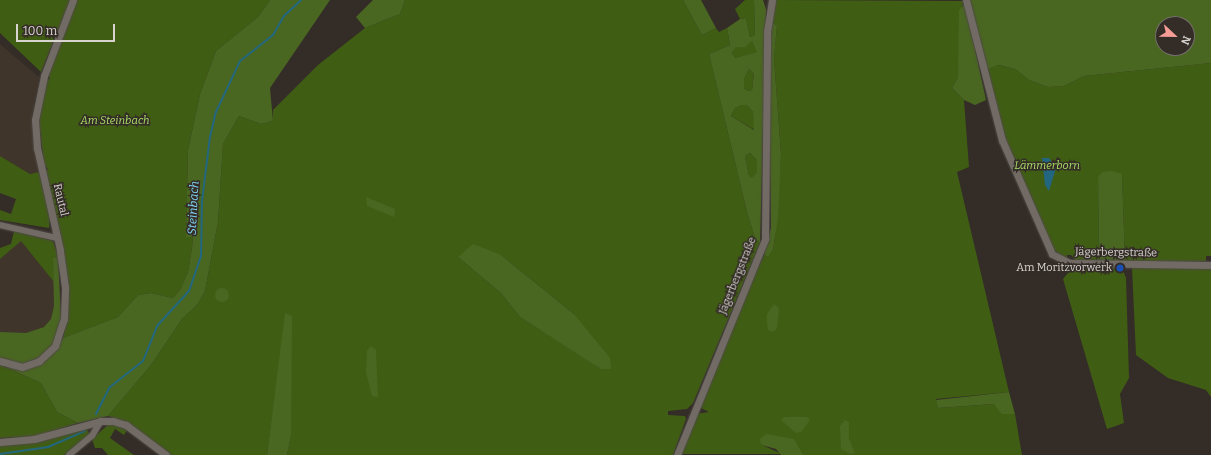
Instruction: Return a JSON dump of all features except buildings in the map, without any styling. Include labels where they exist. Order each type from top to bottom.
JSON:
[{"type":"street","name":"Rautal","points":[[0,361],[17,367],[34,364],[50,352],[60,339],[65,302],[57,238],[37,148],[35,120],[44,76],[73,0]]},
{"type":"street","name":"Jägerbergstraße","points":[[677,455],[765,239],[767,45],[772,0]]},
{"type":"street","name":"Jägerbergstraße","points":[[966,0],[1002,140],[1052,254],[1070,263],[1211,265]]},
{"type":"street","points":[[0,225],[57,238]]},
{"type":"street","points":[[69,455],[92,436],[101,420]]},
{"type":"street","points":[[0,442],[34,439],[101,420],[126,426],[166,455]]},
{"type":"shaded area","points":[[0,44],[39,77],[31,120],[39,172],[30,174],[0,156]]},
{"type":"shaded area","points":[[21,240],[54,282],[54,306],[51,319],[44,327],[26,333],[8,334],[0,332],[0,259]]},
{"type":"green space","points":[[0,0],[70,0],[41,72],[0,33]]},
{"type":"green space","name":"Am Steinbach","points":[[76,0],[270,0],[258,17],[216,51],[200,94],[188,150],[186,237],[193,237],[192,248],[188,272],[180,290],[173,298],[151,293],[138,295],[118,317],[63,338],[67,319],[45,171],[48,169],[44,165],[39,120],[46,80],[50,79],[48,75]]},
{"type":"green space","points":[[270,0],[330,0],[270,88],[273,121],[261,124],[239,116],[223,144],[218,222],[205,291],[198,304],[182,319],[151,365],[108,416],[78,423],[57,412],[41,383],[5,367],[22,369],[40,363],[52,354],[63,338],[118,317],[138,295],[151,293],[173,298],[180,290],[188,272],[192,248],[193,237],[186,237],[188,150],[200,94],[216,51],[258,17]]},
{"type":"green space","points":[[373,0],[405,0],[400,14],[365,28],[356,17]]},
{"type":"green space","points":[[405,0],[683,0],[702,35],[716,28],[719,32],[727,28],[730,45],[709,54],[747,212],[755,238],[760,243],[693,403],[687,409],[668,411],[668,415],[685,416],[686,419],[673,455],[287,455],[291,436],[286,313],[267,455],[171,455],[129,423],[108,416],[151,365],[182,319],[198,304],[205,291],[218,222],[223,144],[239,116],[261,124],[273,121],[273,110],[318,65],[365,28],[400,14]],"holes":[[[501,255],[574,314],[601,369],[520,317],[501,293],[458,257]]]},
{"type":"green space","points":[[683,0],[701,0],[716,28],[702,35]]},
{"type":"green space","points":[[745,0],[754,0],[755,35],[750,37],[746,18],[740,19],[735,9]]},
{"type":"green space","points":[[754,0],[763,0],[766,9],[760,243],[755,238],[747,212],[709,54],[730,45],[727,28],[740,19],[746,18],[750,37],[755,35]],"holes":[[[752,41],[757,52],[735,58],[732,53],[736,47],[745,47]],[[749,69],[754,74],[752,90],[748,91],[744,88],[744,79]],[[742,105],[747,105],[753,112],[754,130],[731,116],[735,108]],[[750,153],[757,160],[757,172],[752,178],[749,176],[745,156]]]},
{"type":"green space","points":[[776,0],[963,1],[958,77],[952,88],[964,100],[969,167],[957,172],[1009,392],[936,399],[938,408],[995,404],[1001,414],[1015,414],[1022,455],[803,455],[762,445],[782,454],[680,454],[695,414],[709,412],[699,407],[740,308],[764,255],[768,257],[773,250],[781,154],[774,58],[777,25],[772,23]]},
{"type":"green space","points":[[970,0],[1211,0],[1211,63],[1084,76],[1064,86],[1048,87],[1029,80],[1015,69],[998,65],[986,70]]},
{"type":"green space","points":[[965,4],[986,100],[975,105],[964,100],[952,88],[958,77],[959,10]]},
{"type":"green space","points":[[772,23],[777,25],[774,58],[781,154],[778,218],[773,250],[768,257],[764,255],[771,228],[769,65]]},
{"type":"green space","points":[[752,41],[758,52],[735,58],[732,53],[736,46]]},
{"type":"green space","name":"Lämmerborn","points":[[1211,63],[1211,256],[1206,256],[1206,261],[1125,261],[1122,175],[1098,177],[1099,261],[1076,261],[1071,255],[1067,255],[1067,258],[1059,254],[1053,249],[1005,137],[986,70],[997,65],[1015,69],[1029,80],[1048,87],[1064,86],[1084,76]]},
{"type":"green space","points":[[749,69],[754,74],[752,90],[748,91],[744,88],[744,79]]},
{"type":"green space","points":[[742,105],[747,105],[753,112],[755,130],[731,116],[735,108]]},
{"type":"green space","points":[[750,153],[757,160],[757,172],[752,179],[749,176],[745,156]]},
{"type":"green space","points":[[0,156],[30,174],[39,172],[50,217],[49,228],[0,220],[0,210],[11,214],[16,199],[0,193]]},
{"type":"green space","points":[[1112,171],[1122,174],[1125,261],[1099,261],[1098,177],[1103,172]]},
{"type":"green space","points":[[366,197],[395,209],[394,217],[367,206]]},
{"type":"green space","points":[[14,231],[53,241],[58,256],[53,258],[54,282],[21,241],[0,259],[0,248],[11,244]]},
{"type":"green space","points":[[473,244],[501,255],[574,314],[610,358],[611,369],[601,369],[520,317],[501,293],[458,257]]},
{"type":"green space","points":[[58,256],[61,318],[56,341],[38,358],[22,364],[0,358],[0,332],[26,333],[44,327],[51,319],[54,306],[53,258]]},
{"type":"green space","points":[[1122,268],[1126,278],[1129,378],[1120,394],[1124,423],[1107,429],[1063,279],[1071,269]]},
{"type":"green space","points":[[1132,268],[1211,268],[1211,397],[1206,390],[1168,378],[1136,355]]},
{"type":"green space","points":[[222,288],[227,290],[229,295],[227,300],[222,302],[217,300],[215,295],[217,290]]},
{"type":"green space","points":[[774,304],[779,308],[777,328],[773,332],[768,330],[767,314]]},
{"type":"green space","points":[[285,313],[292,316],[291,436],[287,455],[267,455]]},
{"type":"green space","points":[[371,346],[376,350],[378,397],[372,396],[366,372],[367,351]]},
{"type":"green space","points":[[0,365],[41,383],[57,412],[78,423],[35,436],[0,438]]},
{"type":"green space","points":[[1009,392],[1015,414],[1001,414],[994,404],[938,408],[936,400]]},
{"type":"green space","points":[[784,417],[807,417],[810,420],[801,432],[796,433],[781,420]]},
{"type":"green space","points":[[845,420],[849,422],[849,439],[855,453],[850,454],[841,449],[840,426]]},
{"type":"green space","points":[[110,423],[127,430],[124,435],[115,429],[110,438],[134,455],[108,455],[102,448],[95,448],[92,439]]},
{"type":"green space","points":[[86,427],[90,435],[64,455],[0,455],[0,445],[34,442]]},
{"type":"green space","points":[[766,434],[794,439],[803,455],[781,455],[776,449],[762,445],[759,440]]},
{"type":"water","points":[[1042,158],[1049,158],[1056,168],[1049,191],[1045,185]]},
{"type":"waterway","name":"Steinbach","points":[[96,414],[110,387],[143,361],[157,326],[189,291],[201,256],[202,201],[210,137],[216,112],[240,61],[273,35],[284,16],[301,0]]},
{"type":"waterway","name":"Steinbach","points":[[0,454],[48,447],[85,431]]},
{"type":"place","name":"Am Moritzvorwerk","points":[[1120,268]]}]
